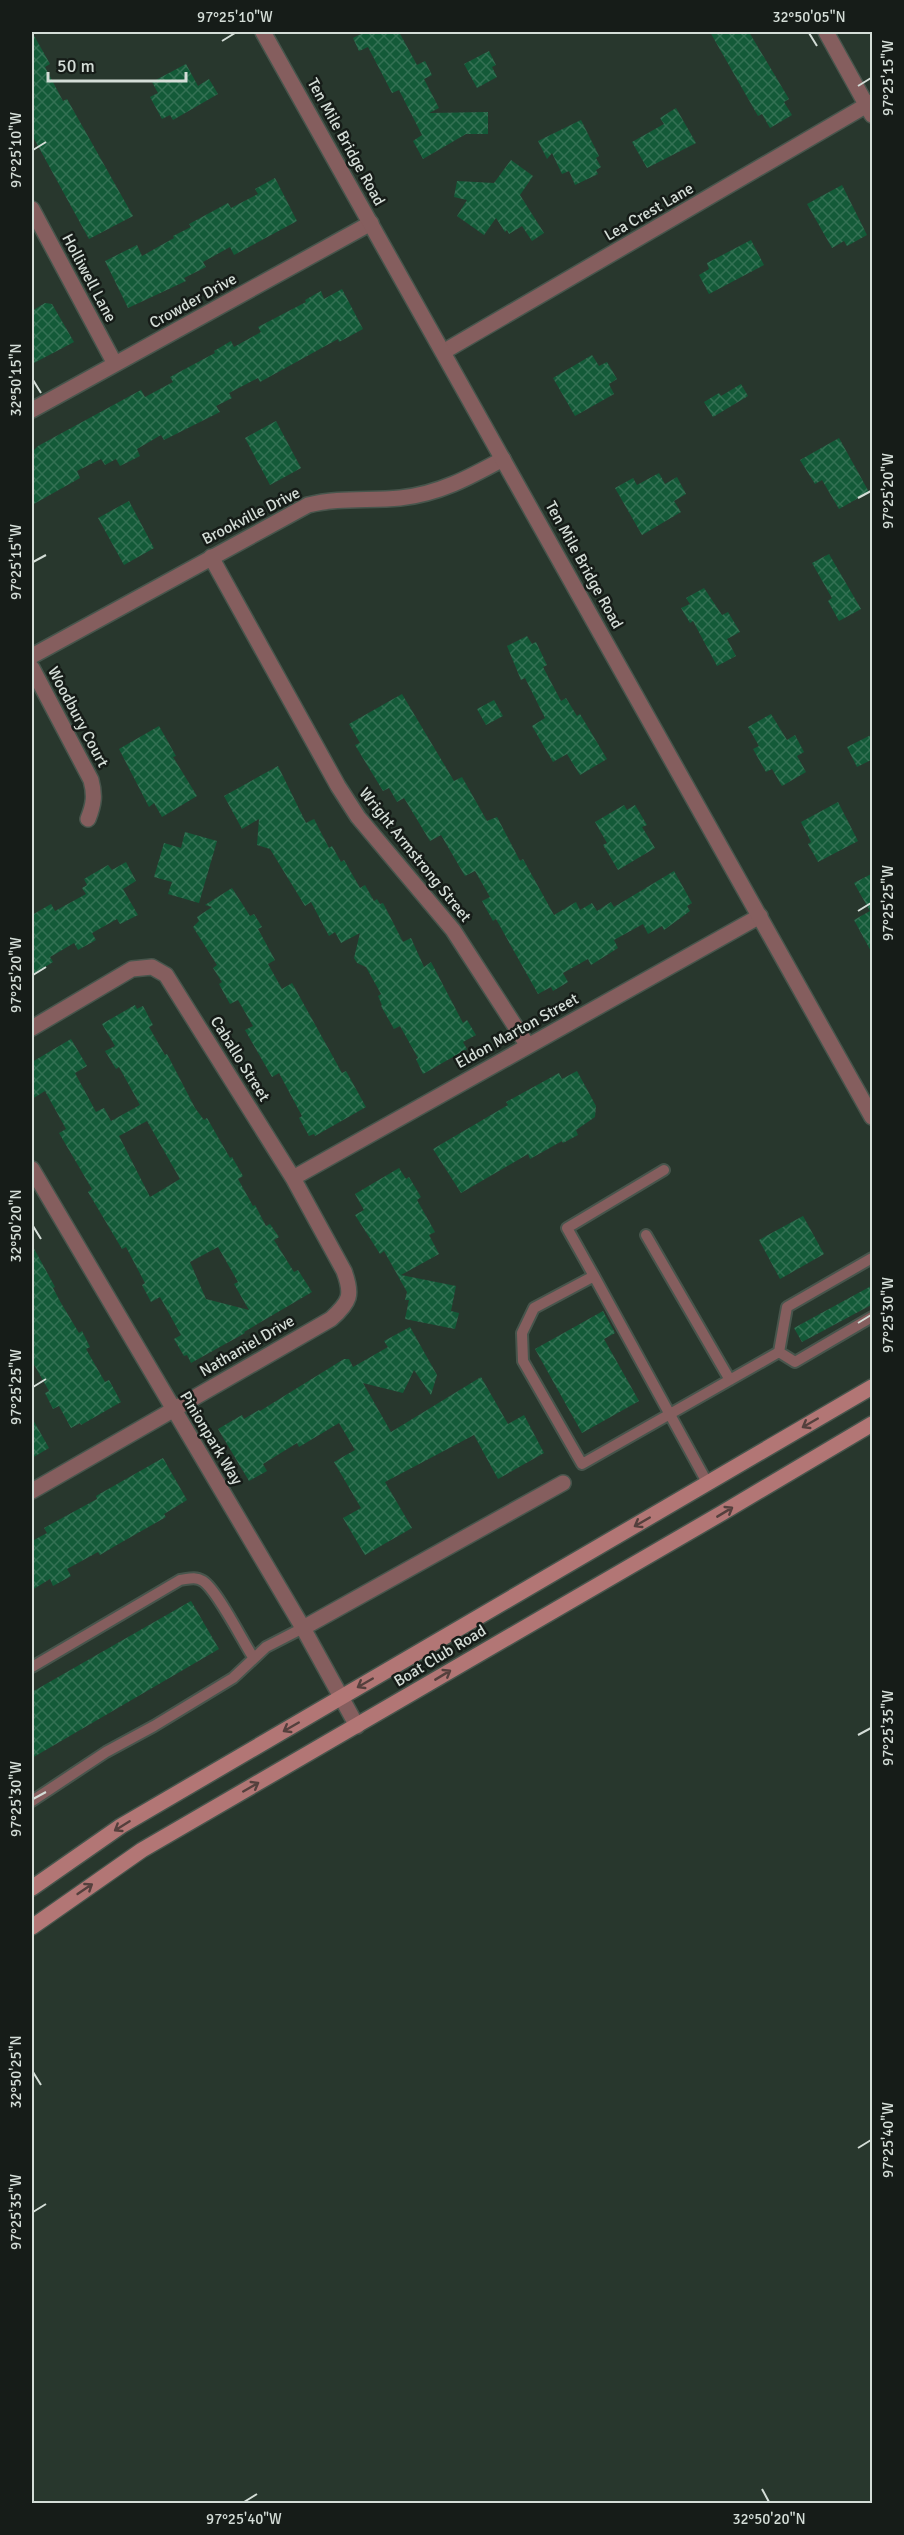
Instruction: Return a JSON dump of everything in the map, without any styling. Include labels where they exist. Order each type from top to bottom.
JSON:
[{"type":"main road","name":"Boat Club Road","points":[[32,1888],[121,1826],[873,1387]]},
{"type":"main road","name":"Boat Club Road","points":[[32,1928],[142,1850],[873,1424]]},
{"type":"street","name":"Ten Mile Bridge Road","points":[[263,32],[873,1117]]},
{"type":"street","points":[[826,32],[871,107]]},
{"type":"street","name":"Lea Crest Lane","points":[[443,352],[871,107]]},
{"type":"street","name":"Holliwell Lane","points":[[32,209],[115,364]]},
{"type":"street","name":"Crowder Drive","points":[[32,410],[371,223]]},
{"type":"street","name":"Brookville Drive","points":[[32,656],[211,557],[309,506],[330,500],[400,498],[432,492],[460,483],[503,459]]},
{"type":"street","name":"Wright Armstrong Street","points":[[211,557],[338,786],[358,816],[453,930],[528,1046]]},
{"type":"street","name":"Woodbury Court","points":[[32,668],[91,780],[94,804],[88,819]]},
{"type":"street","name":"Eldon Marton Street","points":[[293,1178],[760,916]]},
{"type":"street","name":"Caballo Street","points":[[32,1028],[132,969],[152,967],[166,975],[293,1178],[344,1272],[350,1287],[349,1298]]},
{"type":"street","name":"Pinionpark Way","points":[[32,1169],[303,1628],[357,1726]]},
{"type":"street","name":"Nathaniel Drive","points":[[32,1491],[331,1319],[344,1308],[349,1298]]},
{"type":"street","points":[[303,1628],[564,1483]]},
{"type":"lane","points":[[664,1170],[567,1228],[708,1484]]},
{"type":"lane","points":[[646,1235],[730,1380]]},
{"type":"lane","points":[[779,1352],[787,1307],[873,1258]]},
{"type":"lane","points":[[594,1276],[534,1308],[522,1333],[523,1361],[582,1464],[779,1352]]},
{"type":"lane","points":[[779,1352],[795,1362],[873,1317]]},
{"type":"lane","points":[[32,1667],[180,1580],[194,1578],[204,1582],[216,1597],[253,1657]]},
{"type":"lane","points":[[33,1796],[233,1678],[266,1647],[303,1628]]},
{"type":"building","points":[[32,32],[50,64],[45,67],[63,101],[67,99],[133,216],[89,239],[32,135]]},
{"type":"building","points":[[360,32],[399,32],[417,65],[425,61],[432,75],[424,79],[439,108],[429,113],[488,112],[488,134],[466,134],[423,159],[413,141],[422,135],[399,90],[392,93],[368,47],[359,51],[353,38],[361,34]]},
{"type":"building","points":[[710,32],[749,32],[789,99],[784,102],[792,115],[770,128],[762,114],[758,116]]},
{"type":"building","points":[[489,51],[496,65],[492,67],[497,77],[477,88],[464,64]]},
{"type":"building","points":[[186,64],[198,86],[209,79],[218,94],[173,120],[170,115],[162,119],[150,97],[158,93],[152,82]]},
{"type":"building","points":[[676,108],[696,143],[647,168],[632,142],[664,124],[660,118]]},
{"type":"building","points":[[581,120],[599,156],[596,158],[601,167],[596,170],[598,174],[575,185],[569,171],[562,174],[552,153],[547,159],[538,141]]},
{"type":"building","points":[[511,160],[533,176],[520,195],[544,233],[532,241],[522,226],[509,234],[507,230],[505,232],[496,218],[484,235],[457,216],[467,200],[454,197],[457,181],[494,183]]},
{"type":"building","points":[[275,178],[297,221],[234,255],[230,247],[203,262],[206,267],[184,278],[186,281],[128,308],[105,261],[137,245],[142,256],[191,227],[189,224],[228,203],[231,208],[258,194],[255,189]]},
{"type":"building","points":[[842,185],[867,235],[847,246],[844,241],[832,248],[807,204]]},
{"type":"building","points":[[751,240],[764,265],[709,294],[699,275],[709,269],[707,263]]},
{"type":"building","points":[[342,289],[363,329],[339,342],[338,339],[260,382],[258,378],[229,393],[232,398],[216,406],[220,412],[164,440],[161,435],[137,449],[140,456],[120,466],[116,459],[105,465],[101,459],[77,471],[80,478],[32,505],[32,452],[38,446],[141,390],[145,397],[173,382],[170,377],[215,353],[214,351],[231,341],[234,347],[261,332],[258,327],[306,302],[305,300],[321,291],[324,299]]},
{"type":"building","points":[[45,303],[52,304],[74,342],[32,364],[32,311]]},
{"type":"building","points":[[592,355],[599,366],[607,362],[617,379],[609,384],[614,394],[575,416],[553,378]]},
{"type":"building","points":[[741,384],[748,396],[713,417],[704,402],[719,393],[721,396]]},
{"type":"building","points":[[276,421],[301,468],[270,485],[245,438]]},
{"type":"building","points":[[839,438],[869,492],[839,509],[822,480],[815,484],[800,460]]},
{"type":"building","points":[[659,473],[665,484],[677,477],[686,494],[674,501],[681,512],[642,535],[615,488],[633,478],[637,485]]},
{"type":"building","points":[[129,501],[154,548],[124,565],[98,518]]},
{"type":"building","points":[[829,554],[861,609],[839,621],[828,601],[832,598],[812,563]]},
{"type":"building","points":[[704,588],[722,615],[728,612],[740,632],[727,639],[736,656],[717,666],[693,621],[690,623],[681,608],[690,604],[686,598]]},
{"type":"building","points":[[527,636],[532,644],[536,642],[547,665],[543,667],[561,701],[566,698],[577,716],[580,714],[607,759],[580,775],[567,754],[553,762],[532,726],[545,718],[525,678],[521,680],[507,646]]},
{"type":"building","points":[[402,694],[454,781],[462,777],[487,821],[497,817],[520,861],[523,859],[554,915],[576,902],[580,910],[592,903],[597,911],[611,902],[614,907],[674,871],[692,903],[687,906],[690,911],[664,930],[662,926],[648,934],[643,924],[614,940],[618,948],[591,965],[588,959],[563,973],[568,982],[553,991],[551,987],[538,994],[496,919],[493,921],[482,901],[490,897],[475,871],[465,876],[441,835],[430,841],[404,798],[397,802],[389,788],[383,791],[355,745],[360,743],[349,724]]},
{"type":"building","points":[[494,700],[503,716],[486,725],[477,709]]},
{"type":"building","points":[[771,714],[787,740],[795,735],[804,752],[797,756],[806,772],[782,786],[772,769],[766,772],[753,749],[759,746],[748,727]]},
{"type":"building","points":[[159,726],[176,756],[173,757],[197,796],[162,817],[154,803],[149,807],[119,749]]},
{"type":"building","points":[[873,734],[873,759],[857,767],[847,747]]},
{"type":"building","points":[[278,766],[306,823],[314,819],[329,848],[332,846],[341,862],[344,860],[360,888],[365,885],[374,901],[377,899],[380,904],[383,903],[403,942],[411,938],[424,967],[431,962],[463,1023],[467,1020],[476,1035],[463,1042],[467,1049],[423,1074],[416,1059],[418,1058],[400,1026],[394,1029],[381,1006],[378,996],[381,994],[366,967],[357,963],[354,958],[360,933],[341,943],[335,932],[329,936],[311,902],[305,906],[270,849],[257,845],[259,819],[242,829],[224,796]]},
{"type":"building","points":[[838,802],[858,841],[818,862],[808,844],[811,842],[801,822]]},
{"type":"building","points":[[624,805],[627,810],[635,805],[647,825],[642,827],[655,848],[618,870],[603,845],[607,843],[595,822]]},
{"type":"building","points":[[185,832],[217,841],[199,903],[168,894],[172,882],[154,877],[164,843],[181,848]]},
{"type":"building","points":[[126,862],[136,881],[123,889],[138,915],[120,924],[117,919],[92,933],[96,940],[78,950],[74,943],[50,957],[53,962],[32,975],[32,915],[51,904],[55,911],[86,894],[82,888],[87,885],[84,879],[108,865],[112,870]]},
{"type":"building","points":[[873,873],[873,955],[854,920],[870,911],[854,883]]},
{"type":"building","points":[[232,888],[250,916],[254,914],[262,927],[258,929],[275,960],[268,964],[282,989],[292,983],[342,1073],[346,1071],[366,1107],[315,1136],[314,1134],[309,1136],[299,1118],[302,1116],[279,1073],[272,1077],[245,1030],[253,1026],[238,1000],[230,1004],[219,984],[222,982],[213,968],[217,965],[193,927],[199,921],[197,917],[212,907],[205,905]]},
{"type":"building","points":[[135,1005],[137,1009],[143,1006],[153,1025],[149,1027],[165,1055],[167,1054],[195,1108],[204,1120],[207,1118],[230,1158],[232,1157],[243,1176],[238,1179],[253,1206],[255,1205],[266,1226],[270,1224],[279,1237],[274,1240],[294,1272],[298,1270],[312,1292],[191,1363],[174,1339],[181,1335],[160,1297],[151,1302],[142,1285],[145,1283],[126,1247],[122,1249],[88,1192],[92,1189],[59,1133],[66,1129],[45,1091],[32,1099],[32,1062],[71,1039],[87,1066],[75,1073],[96,1112],[104,1108],[111,1121],[140,1105],[119,1067],[116,1069],[105,1051],[115,1046],[102,1024]],"holes":[[[147,1121],[180,1179],[150,1197],[119,1136]],[[218,1247],[238,1282],[234,1284],[249,1310],[206,1299],[190,1262]]]},
{"type":"building","points":[[577,1071],[596,1106],[595,1117],[576,1130],[578,1135],[530,1159],[528,1154],[461,1193],[433,1149],[508,1105],[506,1102],[559,1073],[562,1079]]},
{"type":"building","points":[[399,1168],[406,1179],[409,1177],[421,1197],[417,1200],[435,1232],[429,1235],[439,1254],[401,1275],[456,1286],[451,1311],[459,1313],[455,1329],[405,1319],[409,1300],[405,1300],[407,1292],[384,1251],[380,1254],[355,1215],[364,1210],[355,1194]]},
{"type":"building","points":[[803,1216],[824,1254],[780,1279],[759,1240]]},
{"type":"building","points":[[32,1245],[61,1303],[79,1333],[82,1331],[90,1347],[86,1349],[105,1382],[109,1380],[121,1402],[81,1425],[80,1423],[71,1428],[59,1406],[53,1409],[45,1393],[49,1391],[32,1361]]},
{"type":"building","points":[[873,1285],[873,1304],[802,1342],[794,1328]]},
{"type":"building","points":[[603,1311],[615,1333],[604,1339],[639,1401],[582,1433],[535,1349]]},
{"type":"building","points":[[410,1327],[437,1375],[431,1395],[414,1370],[403,1393],[363,1383],[391,1432],[481,1377],[508,1424],[524,1415],[544,1453],[498,1479],[474,1435],[385,1482],[412,1528],[365,1555],[343,1518],[361,1508],[334,1462],[355,1450],[339,1423],[299,1447],[297,1443],[263,1464],[267,1471],[249,1481],[218,1429],[242,1415],[244,1419],[260,1411],[344,1359],[349,1359],[353,1367],[388,1347],[384,1341]]},
{"type":"building","points":[[32,1418],[49,1448],[32,1458]]},
{"type":"building","points":[[163,1458],[187,1500],[164,1514],[166,1517],[100,1555],[98,1552],[67,1569],[71,1576],[53,1586],[50,1579],[32,1590],[32,1541],[47,1533],[44,1528],[97,1499],[96,1496]]},
{"type":"building","points":[[191,1601],[219,1649],[32,1758],[32,1692]]}]
